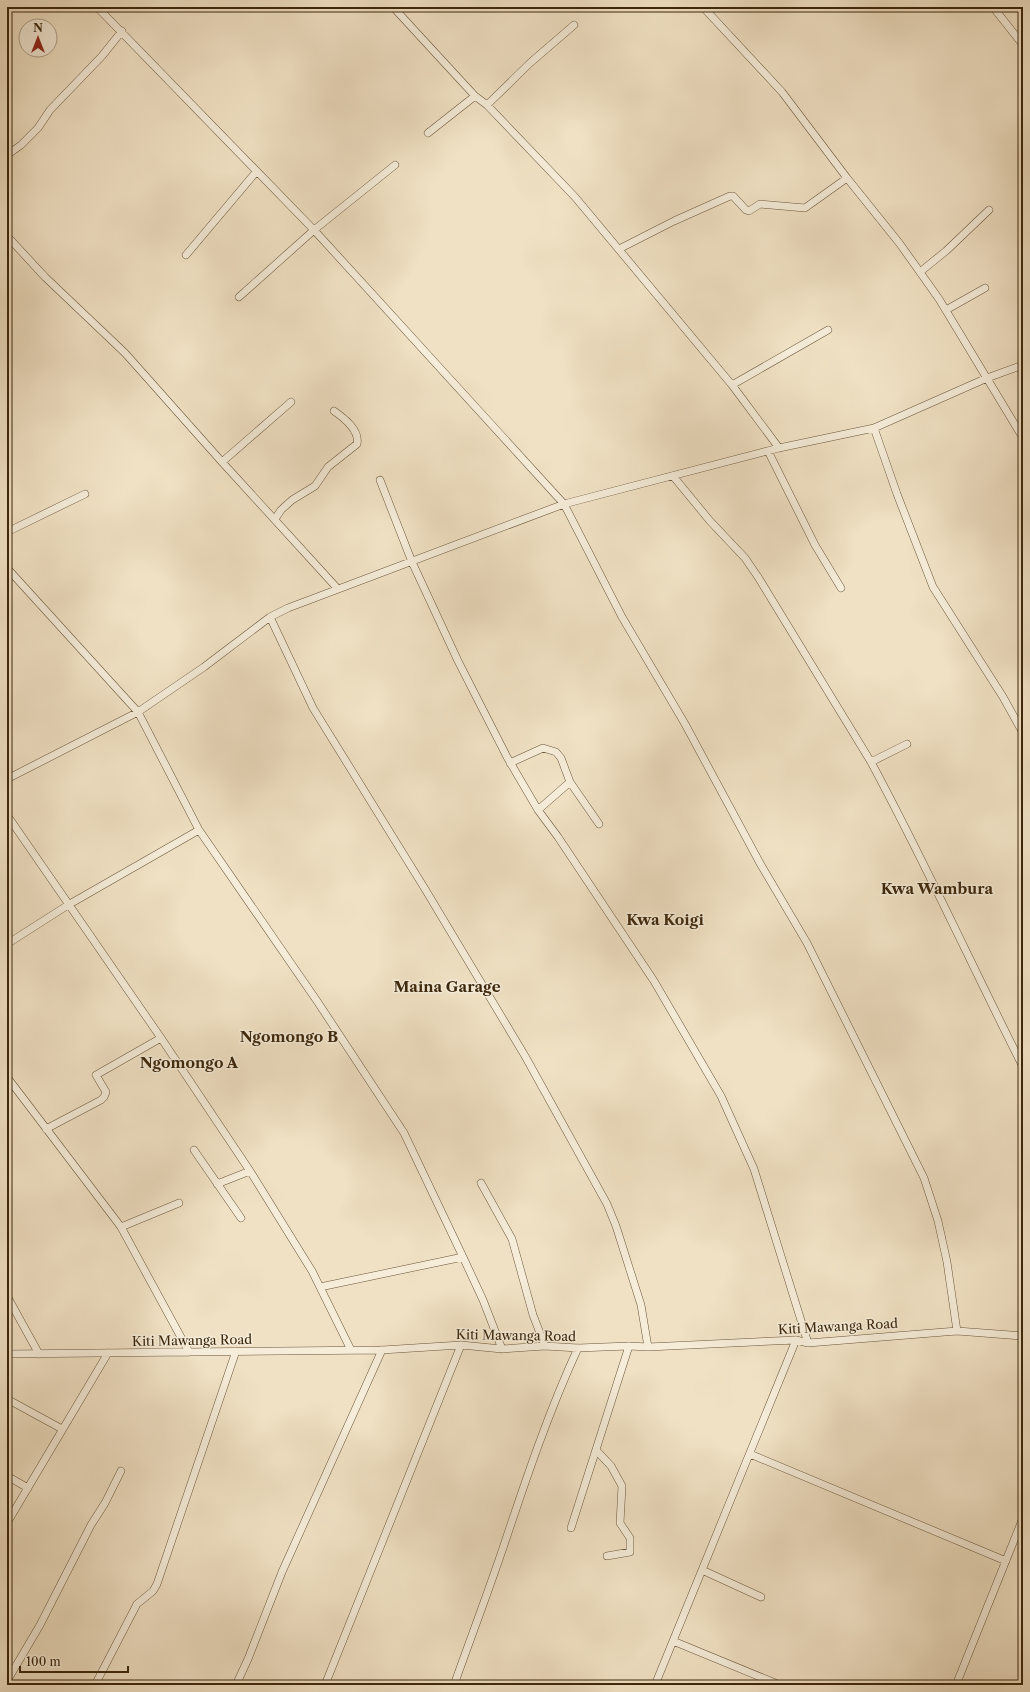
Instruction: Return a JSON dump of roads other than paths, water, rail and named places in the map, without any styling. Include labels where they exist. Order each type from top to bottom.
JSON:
[{"type":"street","points":[[97,7],[314,230],[564,504],[622,617],[685,724],[761,865],[807,943],[924,1178],[940,1228],[947,1262],[957,1331]]},
{"type":"street","points":[[393,7],[475,96],[486,105],[575,197],[732,386],[779,448]]},
{"type":"street","points":[[702,7],[782,92],[847,178],[900,244],[946,310],[1023,438]]},
{"type":"street","points":[[993,7],[1023,46]]},
{"type":"street","points":[[486,105],[530,63],[574,25]]},
{"type":"street","points":[[7,155],[21,145],[38,128],[53,106],[102,56],[122,31]]},
{"type":"street","points":[[428,133],[475,96]]},
{"type":"street","points":[[239,297],[314,230],[396,165]]},
{"type":"street","points":[[186,255],[256,172]]},
{"type":"street","points":[[619,249],[674,221],[730,196],[733,196],[746,210],[749,211],[760,204],[805,208],[847,178]]},
{"type":"street","points":[[920,272],[946,251],[989,210]]},
{"type":"street","points":[[7,236],[45,277],[125,353],[337,588]]},
{"type":"street","points":[[946,310],[985,288]]},
{"type":"street","points":[[732,386],[828,330]]},
{"type":"street","points":[[7,779],[138,712],[204,667],[270,617],[337,588],[412,562],[564,504],[779,448],[874,428],[987,378],[1023,365]]},
{"type":"street","points":[[222,462],[292,402]]},
{"type":"street","points":[[275,519],[281,510],[292,500],[315,486],[328,468],[357,444],[358,438],[353,429],[334,411]]},
{"type":"street","points":[[874,428],[910,530],[933,587],[1003,698],[1023,733]]},
{"type":"street","points":[[768,451],[815,545],[841,588]]},
{"type":"street","points":[[673,476],[710,521],[745,558],[871,762],[907,829],[940,901],[974,966],[1023,1067]]},
{"type":"street","points":[[380,480],[412,562],[458,661],[510,763],[538,810],[558,837],[654,981],[721,1096],[754,1169],[808,1343]]},
{"type":"street","points":[[7,532],[85,494]]},
{"type":"street","points":[[7,568],[138,712],[199,830],[317,1001],[404,1133],[483,1300],[502,1349]]},
{"type":"street","points":[[270,617],[313,708],[425,888],[525,1056],[607,1204],[616,1226],[641,1305],[648,1347]]},
{"type":"street","points":[[871,762],[907,744]]},
{"type":"street","points":[[510,763],[543,748],[556,752],[561,758],[570,782],[599,824]]},
{"type":"street","points":[[538,810],[570,782]]},
{"type":"street","points":[[7,815],[161,1038],[250,1171],[295,1241],[352,1350]]},
{"type":"street","points":[[7,944],[68,905],[199,830]]},
{"type":"street","points":[[46,1129],[101,1100],[106,1092],[96,1075],[161,1038]]},
{"type":"street","points":[[7,1077],[121,1227],[189,1352]]},
{"type":"street","points":[[194,1150],[241,1218]]},
{"type":"street","points":[[217,1184],[250,1171]]},
{"type":"street","points":[[481,1183],[512,1239],[533,1315],[545,1346]]},
{"type":"street","points":[[121,1227],[179,1203]]},
{"type":"street","points":[[320,1287],[463,1257]]},
{"type":"street","points":[[7,1296],[39,1354]]},
{"type":"street","name":"Kiti Mawanga Road","points":[[7,1354],[382,1350],[461,1345],[502,1349],[545,1346],[578,1348],[629,1346],[648,1347],[796,1340],[808,1343],[957,1331],[1023,1336]]},
{"type":"street","points":[[655,1685],[796,1340]]},
{"type":"street","points":[[325,1685],[461,1345]]},
{"type":"street","points":[[571,1528],[629,1346]]},
{"type":"street","points":[[454,1685],[560,1386],[578,1348]]},
{"type":"street","points":[[236,1685],[248,1659],[282,1572],[382,1350]]},
{"type":"street","points":[[95,1685],[136,1604],[153,1591],[157,1584],[173,1532],[236,1351]]},
{"type":"street","points":[[7,1523],[108,1353]]},
{"type":"street","points":[[7,1399],[62,1429]]},
{"type":"street","points":[[596,1450],[611,1466],[622,1486],[620,1523],[630,1538],[630,1552],[607,1556]]},
{"type":"street","points":[[750,1454],[1006,1561]]},
{"type":"street","points":[[7,1681],[40,1625],[91,1525],[105,1503],[121,1472]]},
{"type":"street","points":[[7,1476],[28,1488]]},
{"type":"street","points":[[956,1685],[1023,1518]]},
{"type":"street","points":[[702,1570],[761,1597]]},
{"type":"street","points":[[673,1641],[780,1685]]},
{"type":"district","name":"Kwa Wambura","points":[[937,889]]},
{"type":"district","name":"Kwa Koigi","points":[[665,920]]},
{"type":"district","name":"Maina Garage","points":[[447,987]]},
{"type":"district","name":"Ngomongo B","points":[[289,1037]]},
{"type":"district","name":"Ngomongo A","points":[[189,1063]]}]
